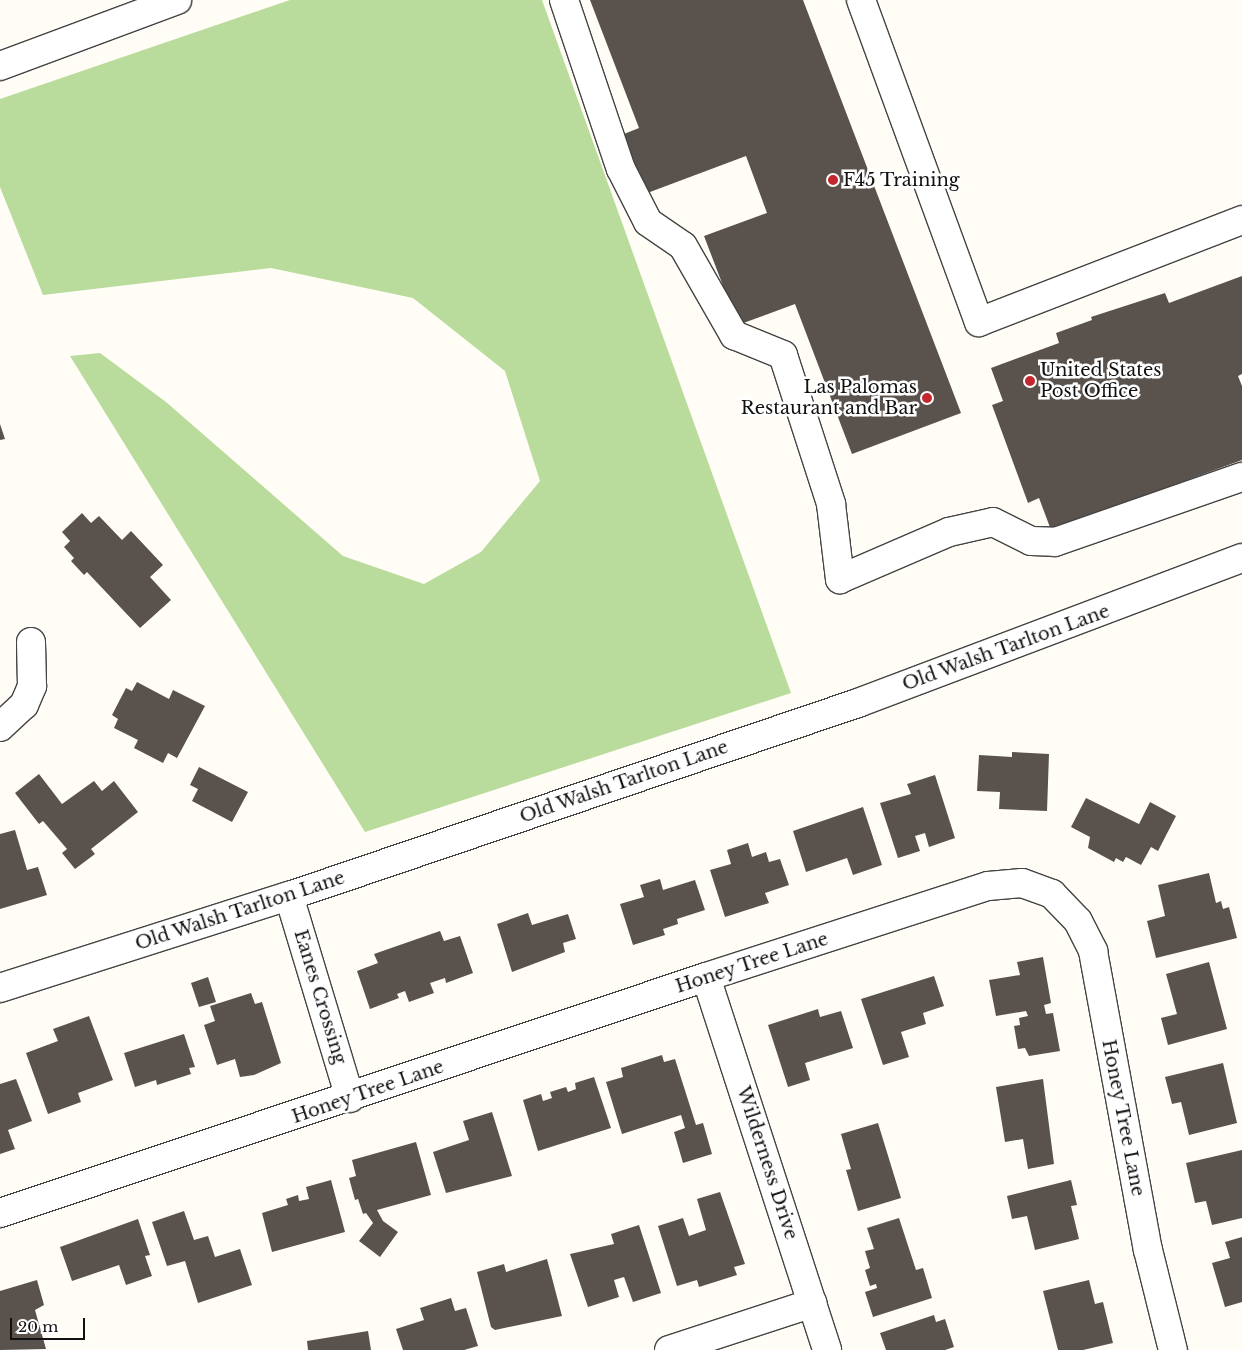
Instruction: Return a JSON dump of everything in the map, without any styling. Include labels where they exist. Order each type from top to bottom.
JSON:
[{"type":"street","points":[[0,66],[178,0]]},
{"type":"street","points":[[564,0],[622,169],[648,222],[683,246],[734,335],[783,355],[832,504],[840,579],[949,532],[992,522],[1031,542],[1055,542],[1242,478]]},
{"type":"street","points":[[861,0],[979,322],[1242,220]]},
{"type":"street","name":"Old Walsh Tarlton Lane","points":[[0,988],[289,896],[858,702],[1242,558]]},
{"type":"street","points":[[0,727],[24,706],[32,686],[31,642]]},
{"type":"street","name":"Honey Tree Lane","points":[[0,1213],[350,1098],[706,977],[988,886],[1022,883],[1052,894],[1078,921],[1093,951],[1148,1250],[1173,1350]]},
{"type":"street","name":"Eanes Crossing","points":[[289,896],[350,1098]]},
{"type":"street","name":"Wilderness Drive","points":[[706,977],[827,1350]]},
{"type":"street","points":[[669,1350],[813,1303]]},
{"type":"green space","points":[[290,0],[542,0],[791,693],[365,832],[70,356],[100,353],[166,402],[343,556],[424,584],[481,552],[540,481],[505,371],[413,298],[271,268],[43,295],[0,187],[0,99]]},
{"type":"building","points":[[590,0],[803,0],[961,413],[852,454],[795,304],[738,325],[704,236],[767,213],[746,156],[642,195],[619,136],[639,128]]},
{"type":"building","points":[[1242,276],[1242,374],[1238,376],[1242,386],[1242,460],[1051,530],[1039,498],[1028,503],[992,405],[1003,401],[991,368],[1059,343],[1056,333],[1092,320],[1091,317],[1165,293],[1169,303]]},
{"type":"building","points":[[0,424],[5,439],[0,440]]},
{"type":"building","points":[[82,513],[91,523],[99,516],[122,540],[131,531],[163,565],[150,577],[171,600],[140,628],[87,572],[84,575],[71,561],[74,558],[64,547],[70,541],[62,532]]},
{"type":"building","points":[[137,682],[169,699],[173,690],[205,706],[177,758],[168,753],[163,763],[134,748],[138,740],[114,728],[118,719],[112,715],[126,688],[132,691]]},
{"type":"building","points":[[1012,752],[1049,754],[1047,811],[999,809],[1000,792],[977,791],[979,755],[1012,757]]},
{"type":"building","points":[[199,767],[248,792],[232,822],[192,801],[198,789],[190,785]]},
{"type":"building","points":[[39,774],[62,804],[94,781],[102,791],[114,781],[138,812],[91,849],[95,854],[75,869],[62,853],[67,849],[43,821],[39,824],[15,793]]},
{"type":"building","points":[[935,775],[955,838],[929,847],[925,833],[915,836],[920,851],[898,858],[880,803],[911,794],[907,784]]},
{"type":"building","points":[[1086,798],[1139,824],[1150,802],[1176,816],[1158,851],[1151,847],[1141,865],[1126,857],[1123,862],[1116,858],[1114,862],[1088,848],[1090,837],[1071,827]]},
{"type":"building","points":[[863,807],[882,865],[853,875],[847,858],[806,872],[793,831]]},
{"type":"building","points":[[15,830],[27,870],[38,867],[47,895],[0,909],[0,834]]},
{"type":"building","points":[[748,843],[752,857],[766,852],[769,862],[780,859],[789,885],[765,893],[769,903],[725,917],[710,870],[731,864],[727,850]]},
{"type":"building","points":[[1209,873],[1216,903],[1221,901],[1223,909],[1229,907],[1237,938],[1156,958],[1147,921],[1165,916],[1158,885]]},
{"type":"building","points":[[660,879],[663,890],[695,880],[705,910],[677,919],[678,924],[663,929],[665,935],[633,945],[620,904],[644,897],[640,885]]},
{"type":"building","points":[[528,913],[532,925],[568,914],[576,939],[563,943],[565,952],[512,972],[497,924]]},
{"type":"building","points":[[440,931],[444,941],[460,936],[473,973],[446,983],[445,978],[430,983],[434,993],[409,1002],[405,991],[397,994],[399,998],[370,1009],[357,971],[378,963],[374,954]]},
{"type":"building","points":[[1043,957],[1051,1003],[1044,1005],[1046,1014],[1053,1013],[1060,1051],[1029,1056],[1025,1048],[1018,1049],[1014,1026],[1020,1025],[1019,1018],[1028,1016],[1026,1011],[996,1016],[989,980],[1020,975],[1017,962]]},
{"type":"building","points":[[1209,962],[1227,1029],[1168,1045],[1161,1018],[1177,1014],[1166,974]]},
{"type":"building","points":[[934,976],[944,1006],[923,1013],[926,1024],[901,1032],[909,1057],[883,1065],[861,999]]},
{"type":"building","points":[[208,977],[216,1002],[199,1007],[191,983]]},
{"type":"building","points":[[251,993],[255,1004],[262,1002],[281,1063],[254,1075],[240,1077],[235,1059],[217,1065],[204,1025],[215,1021],[210,1006]]},
{"type":"building","points":[[818,1009],[820,1017],[841,1011],[853,1048],[805,1063],[810,1080],[788,1087],[768,1025]]},
{"type":"building","points":[[89,1016],[113,1080],[78,1093],[81,1102],[48,1114],[26,1053],[58,1041],[53,1029]]},
{"type":"building","points":[[184,1034],[195,1067],[189,1068],[191,1074],[157,1085],[156,1080],[135,1087],[124,1053]]},
{"type":"building","points":[[662,1055],[664,1062],[675,1059],[696,1125],[703,1123],[712,1154],[683,1163],[674,1132],[685,1128],[681,1115],[622,1134],[606,1082],[623,1077],[621,1068]]},
{"type":"building","points":[[1223,1063],[1237,1123],[1189,1135],[1181,1102],[1172,1104],[1165,1077]]},
{"type":"building","points":[[594,1077],[611,1128],[538,1151],[523,1100],[541,1094],[543,1101],[552,1098],[550,1092],[566,1087],[568,1092],[576,1089],[575,1083]]},
{"type":"building","points":[[16,1079],[32,1121],[8,1130],[15,1149],[0,1154],[0,1084]]},
{"type":"building","points":[[1043,1079],[1054,1164],[1028,1169],[1023,1139],[1005,1142],[996,1087]]},
{"type":"building","points":[[492,1112],[512,1176],[446,1193],[433,1152],[469,1140],[463,1121]]},
{"type":"building","points":[[878,1123],[901,1198],[858,1211],[846,1170],[851,1169],[841,1134]]},
{"type":"building","points":[[416,1142],[431,1195],[377,1210],[383,1221],[398,1232],[380,1257],[359,1241],[373,1223],[366,1213],[363,1214],[358,1199],[355,1200],[349,1178],[356,1176],[352,1160]]},
{"type":"building","points":[[1242,1150],[1242,1218],[1212,1225],[1206,1201],[1195,1203],[1186,1163]]},
{"type":"building","points":[[331,1180],[345,1232],[272,1252],[262,1213],[288,1205],[286,1199],[298,1195],[299,1201],[309,1199],[306,1187]]},
{"type":"building","points":[[1071,1180],[1077,1205],[1071,1206],[1079,1239],[1035,1250],[1027,1216],[1012,1219],[1007,1196]]},
{"type":"building","points":[[720,1192],[745,1264],[734,1267],[737,1275],[699,1287],[697,1280],[677,1286],[658,1226],[683,1218],[689,1236],[706,1230],[697,1199]]},
{"type":"building","points":[[184,1211],[194,1240],[208,1236],[215,1257],[240,1249],[252,1285],[198,1303],[185,1261],[167,1266],[152,1222]]},
{"type":"building","points":[[899,1218],[916,1270],[923,1268],[932,1298],[873,1317],[865,1292],[877,1288],[876,1284],[870,1286],[865,1270],[870,1268],[865,1251],[874,1249],[867,1228]]},
{"type":"building","points":[[138,1219],[150,1255],[145,1256],[152,1276],[126,1285],[119,1265],[72,1281],[60,1247]]},
{"type":"building","points":[[639,1225],[661,1293],[633,1302],[624,1277],[614,1280],[619,1297],[588,1307],[570,1254],[614,1244],[611,1234]]},
{"type":"building","points":[[1242,1237],[1242,1302],[1225,1307],[1212,1263],[1230,1258],[1225,1242]]},
{"type":"building","points":[[547,1259],[562,1316],[495,1330],[491,1327],[477,1272],[504,1264],[506,1272]]},
{"type":"building","points":[[37,1280],[44,1305],[35,1310],[46,1349],[0,1350],[0,1291]]},
{"type":"building","points":[[1089,1280],[1095,1304],[1103,1302],[1113,1343],[1083,1350],[1058,1350],[1043,1291]]},
{"type":"building","points":[[451,1298],[455,1311],[466,1308],[478,1346],[464,1350],[403,1350],[396,1329],[424,1320],[420,1308]]},
{"type":"building","points":[[934,1315],[936,1322],[945,1319],[954,1347],[945,1350],[886,1350],[880,1333]]},
{"type":"building","points":[[368,1331],[371,1350],[308,1350],[307,1341]]},
{"type":"place","name":"F45 Training","points":[[833,180]]},
{"type":"place","name":"United States Post Office","points":[[1030,381]]},
{"type":"place","name":"Las Palomas Restaurant and Bar","points":[[927,398]]}]
